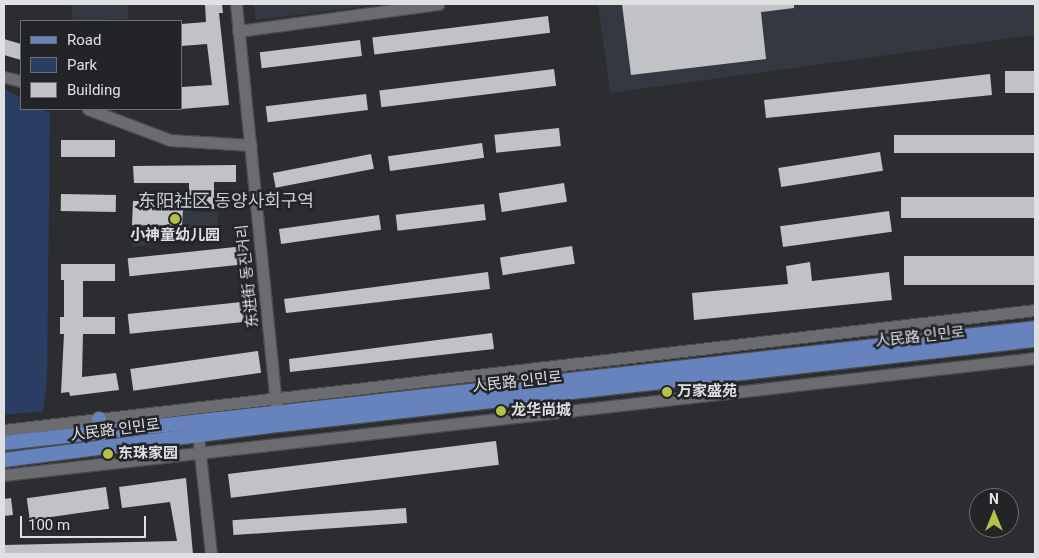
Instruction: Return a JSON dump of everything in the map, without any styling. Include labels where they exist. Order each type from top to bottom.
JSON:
[{"type":"main road","name":"人民路 인민로","points":[[4,460],[198,436],[278,420],[1035,328]]},
{"type":"main road","name":"人民路 인민로","points":[[4,443],[278,420],[1035,340]]},
{"type":"main road","points":[[99,419],[101,434]]},
{"type":"street","name":"东进街 동진거리","points":[[236,4],[278,420]]},
{"type":"street","points":[[238,31],[438,4]]},
{"type":"street","points":[[4,77],[20,81]]},
{"type":"street","points":[[91,110],[170,140],[250,145]]},
{"type":"street","points":[[4,430],[1035,310]]},
{"type":"street","points":[[4,475],[201,455],[1035,358]]},
{"type":"street","points":[[198,436],[211,554]]},
{"type":"shaded area","points":[[71,4],[127,4],[129,19],[73,20]]},
{"type":"shaded area","points":[[254,4],[385,4],[256,20]]},
{"type":"shaded area","points":[[598,4],[1035,4],[1035,35],[610,93]]},
{"type":"shaded area","name":"小神童幼儿园","points":[[133,201],[186,201],[187,211],[218,212],[218,236],[132,247]]},
{"type":"green space","points":[[4,89],[20,97],[20,110],[43,110],[50,113],[47,381],[43,411],[4,415]]},
{"type":"building","points":[[205,4],[222,4],[223,13],[219,13],[229,105],[182,109],[182,87],[212,85],[207,44],[182,46],[182,24],[206,22]]},
{"type":"building","points":[[622,4],[794,4],[794,8],[761,12],[766,59],[631,75]]},
{"type":"building","points":[[548,16],[550,33],[374,54],[372,38]]},
{"type":"building","points":[[4,39],[20,44],[20,60],[4,55]]},
{"type":"building","points":[[360,40],[362,56],[262,68],[260,52]]},
{"type":"building","points":[[554,69],[556,86],[381,107],[379,90]]},
{"type":"building","points":[[1005,71],[1035,71],[1035,93],[1005,93]]},
{"type":"building","points":[[990,74],[992,95],[766,118],[764,100]]},
{"type":"building","points":[[366,94],[368,110],[268,122],[266,106]]},
{"type":"building","points":[[559,128],[561,146],[496,153],[494,135]]},
{"type":"building","points":[[894,135],[1035,135],[1035,153],[894,153]]},
{"type":"building","points":[[61,140],[115,140],[115,157],[61,157]]},
{"type":"building","points":[[482,143],[484,158],[390,171],[388,156]]},
{"type":"building","points":[[880,152],[883,171],[781,187],[778,168]]},
{"type":"building","points":[[371,154],[374,169],[276,188],[273,173]]},
{"type":"building","points":[[236,165],[236,182],[214,182],[214,209],[183,209],[182,226],[132,225],[133,201],[189,201],[189,183],[134,183],[133,166]]},
{"type":"building","points":[[564,183],[567,202],[502,212],[499,193]]},
{"type":"building","points":[[61,194],[116,195],[116,212],[61,211]]},
{"type":"building","points":[[901,197],[1035,197],[1035,218],[901,218]]},
{"type":"building","points":[[484,204],[486,220],[398,231],[396,215]]},
{"type":"building","points":[[889,211],[892,232],[783,247],[780,226]]},
{"type":"building","points":[[379,215],[381,230],[281,244],[279,229]]},
{"type":"building","points":[[245,246],[247,264],[130,276],[128,258]]},
{"type":"building","points":[[572,246],[575,264],[503,275],[500,257]]},
{"type":"building","points":[[904,256],[1035,256],[1035,285],[904,285]]},
{"type":"building","points":[[810,262],[812,281],[889,272],[892,300],[694,320],[692,293],[788,284],[786,266]]},
{"type":"building","points":[[61,264],[115,264],[115,281],[83,281],[83,317],[115,317],[115,334],[83,334],[82,377],[116,373],[119,390],[70,396],[69,392],[61,393],[64,334],[60,334],[60,317],[64,317],[64,280],[61,280]]},
{"type":"building","points":[[488,272],[490,289],[286,313],[284,299]]},
{"type":"building","points":[[251,301],[253,321],[130,334],[128,314]]},
{"type":"building","points":[[492,333],[494,349],[290,372],[289,359]]},
{"type":"building","points":[[258,351],[261,373],[133,391],[130,369]]},
{"type":"building","points":[[496,441],[499,465],[231,498],[228,474]]},
{"type":"building","points":[[186,478],[193,554],[4,554],[4,545],[177,541],[170,502],[122,508],[119,487]]},
{"type":"building","points":[[106,487],[109,509],[30,520],[27,498]]},
{"type":"building","points":[[11,498],[13,515],[4,516],[4,499]]},
{"type":"building","points":[[406,508],[407,523],[233,535],[232,520]]},
{"type":"place","name":"小神童幼儿园","points":[[175,219]]},
{"type":"place","name":"万家盛苑","points":[[667,392]]},
{"type":"place","name":"龙华尚城","points":[[501,411]]},
{"type":"place","name":"东珠家园","points":[[108,454]]},
{"type":"district","name":"东阳社区 동양사회구역","points":[[226,201]]}]
